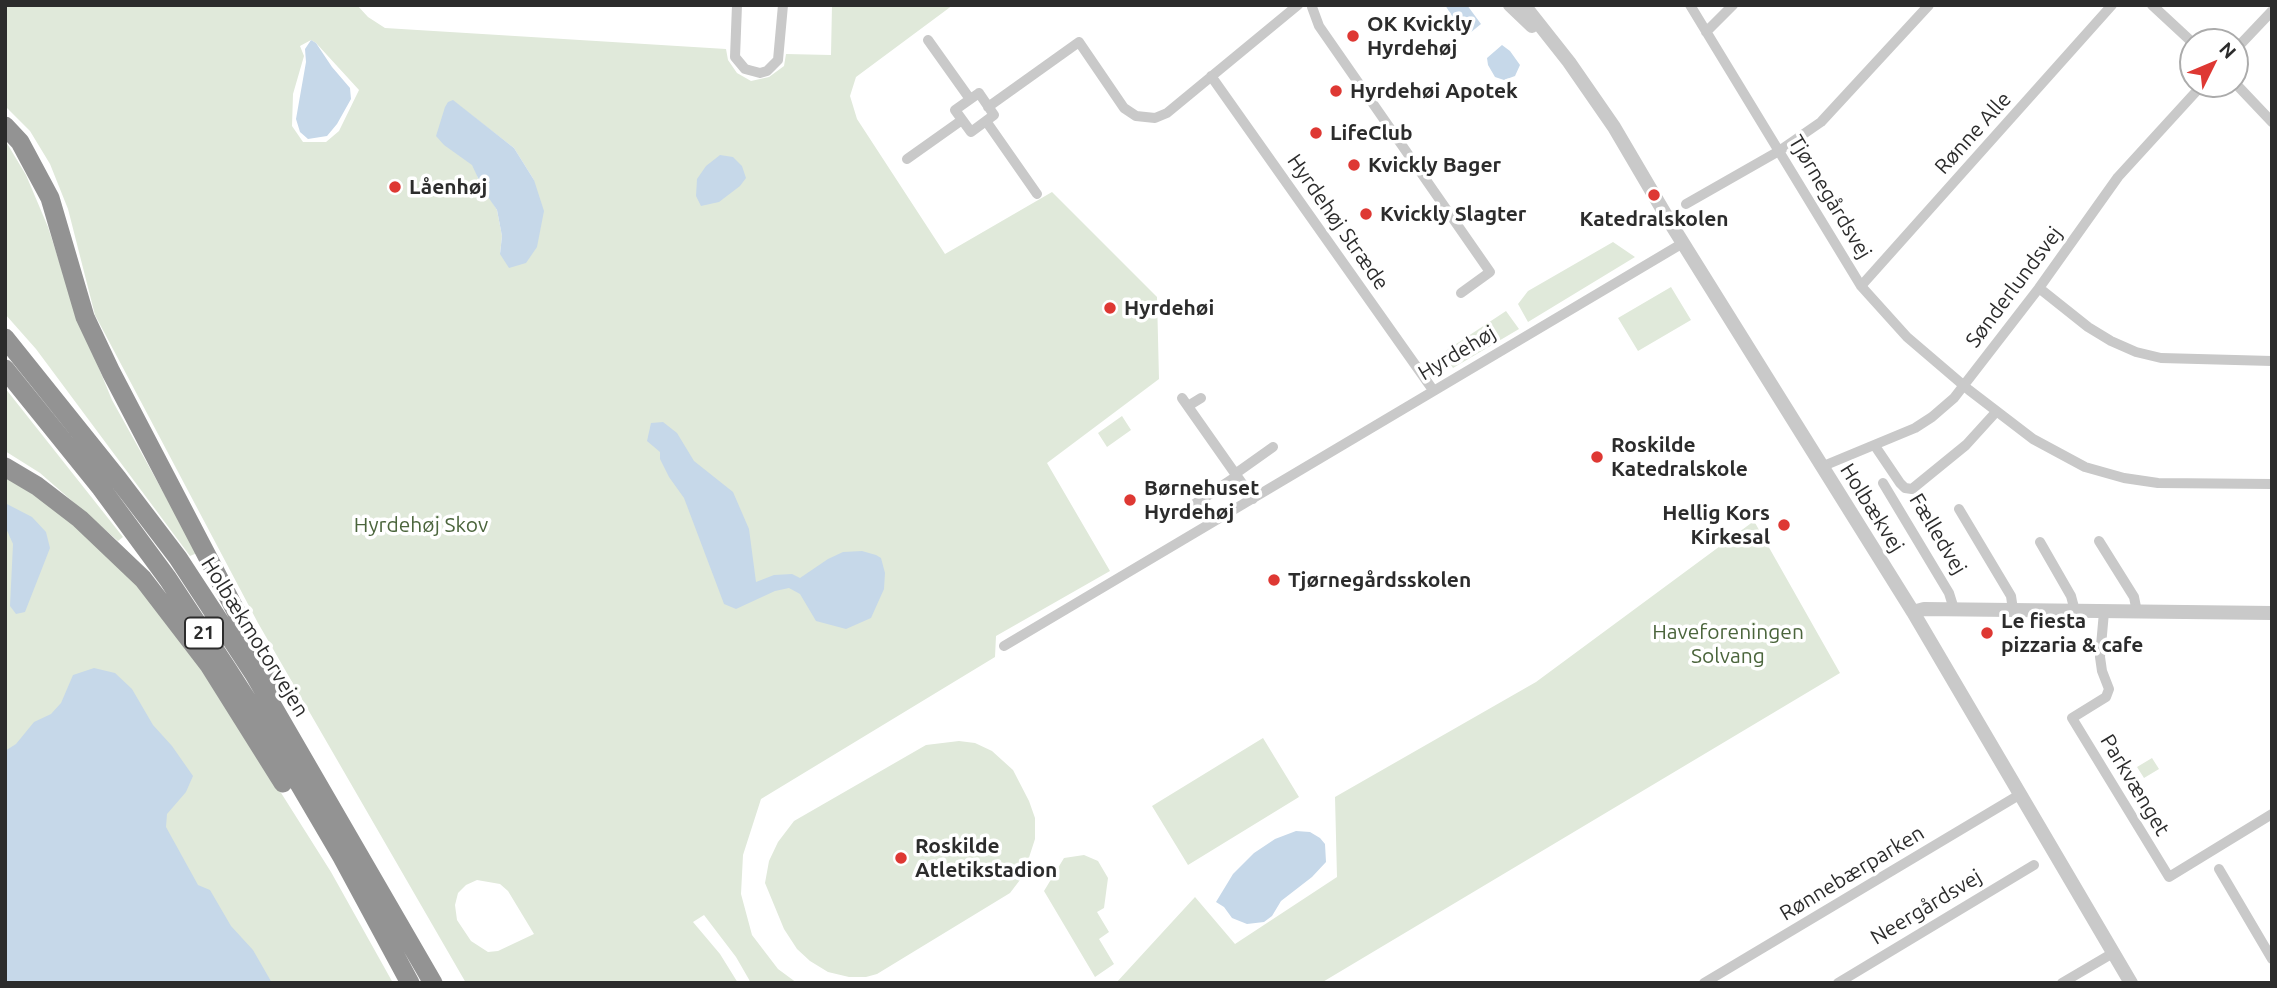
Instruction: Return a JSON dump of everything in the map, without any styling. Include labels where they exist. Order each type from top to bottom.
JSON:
[{"type":"highway","points":[[5,126],[20,142],[50,198],[85,317],[111,372],[305,743],[328,800]]},
{"type":"highway","name":"Holbækmotorvejen","points":[[5,338],[102,457],[178,558],[254,674],[433,983]]},
{"type":"highway","name":"Holbækmotorvejen","points":[[5,369],[101,488],[168,579],[281,753],[342,857],[410,983]]},
{"type":"highway","points":[[5,467],[37,486],[80,519],[143,579],[209,665],[330,856],[373,917]]},
{"type":"street","points":[[737,5],[736,57],[745,69],[760,73],[774,66],[778,60],[783,5]]},
{"type":"street","points":[[988,107],[1079,42],[1124,108],[1144,119],[1155,118],[1167,113],[1297,5]]},
{"type":"street","name":"Holbækvej","points":[[1510,5],[1569,62]]},
{"type":"street","name":"Holbækvej","points":[[1524,5],[1569,62],[1614,128],[1913,612],[2130,983]]},
{"type":"street","name":"Tjørnegårdsvej","points":[[1690,5],[1861,286],[1907,337],[1964,386],[2033,439],[2085,467],[2124,478],[2158,483],[2272,484]]},
{"type":"street","points":[[1706,32],[1734,5]]},
{"type":"street","points":[[1686,204],[1779,151],[1821,122],[1929,5]]},
{"type":"street","name":"Rønne Alle","points":[[1861,286],[2112,5]]},
{"type":"street","points":[[2152,5],[2179,30]]},
{"type":"street","points":[[1311,6],[1320,26],[1490,272],[1461,293]]},
{"type":"street","points":[[2249,35],[2272,11]]},
{"type":"street","points":[[928,40],[970,99]]},
{"type":"street","name":"Hyrdehøj Stræde","points":[[1211,76],[1433,390]]},
{"type":"street","points":[[979,93],[995,116],[971,132],[955,110],[970,99],[979,93]]},
{"type":"street","name":"Sønderlundsvej","points":[[1821,467],[1875,446],[1932,417],[1964,386],[2039,288],[2118,177],[2190,98]]},
{"type":"street","points":[[2249,98],[2272,122]]},
{"type":"street","points":[[908,159],[962,120]]},
{"type":"street","points":[[986,121],[1037,194]]},
{"type":"street","name":"Hyrdehøj","points":[[1004,646],[1683,243]]},
{"type":"street","points":[[2039,288],[2088,327],[2136,352],[2161,358],[2272,360]]},
{"type":"street","points":[[1201,398],[1185,402],[1253,499]]},
{"type":"street","points":[[1875,446],[1899,483],[1912,489],[1972,439],[1996,412]]},
{"type":"street","points":[[1178,515],[1273,447]]},
{"type":"street","name":"Fælledvej","points":[[1883,483],[1949,593],[1954,609]]},
{"type":"street","name":"Fælledvej","points":[[1959,509],[2011,596],[2013,610]]},
{"type":"street","points":[[2099,541],[2134,597],[2137,612]]},
{"type":"street","points":[[2040,542],[2071,596],[2075,611]]},
{"type":"street","name":"Fælledvej","points":[[1913,612],[1924,608],[2272,612]]},
{"type":"street","name":"Parkvænget","points":[[2104,612],[2101,657],[2102,671],[2109,689],[2106,697],[2072,718],[2169,877],[2272,814]]},
{"type":"street","name":"Rønnebærparken","points":[[1704,983],[2019,796]]},
{"type":"street","name":"Neergårdsvej","points":[[1838,983],[2034,865]]},
{"type":"street","points":[[2219,869],[2272,959]]},
{"type":"street","points":[[2062,983],[2113,953]]},
{"type":"green space","name":"Hyrdehøj Skov","points":[[5,5],[357,5],[368,17],[385,28],[726,49],[728,60],[737,73],[751,81],[769,77],[784,66],[786,54],[831,55],[832,5],[953,5],[856,77],[850,96],[857,119],[945,254],[1052,192],[1157,297],[1159,379],[1047,463],[1110,571],[996,636],[995,657],[761,799],[743,855],[741,894],[752,935],[778,969],[797,983],[751,983],[736,957],[704,915],[693,922],[720,954],[738,983],[466,983],[258,623],[95,315],[68,209],[50,164],[30,131],[5,106]],"holes":[[[311,40],[359,90],[339,131],[326,142],[303,142],[292,126],[293,94],[304,56],[300,46]],[[453,101],[514,148],[534,180],[500,254],[502,236],[497,210],[478,178]],[[477,880],[500,884],[508,891],[534,934],[498,951],[488,952],[471,941],[457,920],[455,905],[458,893]]]},
{"type":"green space","points":[[5,140],[26,175],[48,227],[74,308],[112,400],[197,553],[190,556],[36,349],[5,314]]},
{"type":"green space","points":[[1613,242],[1635,257],[1528,322],[1518,304],[1528,291]]},
{"type":"green space","points":[[1671,287],[1691,320],[1638,351],[1618,318]]},
{"type":"green space","points":[[1506,311],[1519,329],[1453,368],[1444,355],[1447,350]]},
{"type":"green space","points":[[5,388],[123,537],[118,541],[40,473],[5,451]]},
{"type":"green space","points":[[1122,416],[1131,430],[1107,447],[1098,433]]},
{"type":"green space","points":[[5,475],[75,524],[154,602],[206,674],[331,872],[393,983],[5,983]]},
{"type":"green space","name":"Haveforeningen Solvang","points":[[1754,521],[1840,673],[1321,983],[1116,983],[1195,897],[1235,944],[1337,877],[1335,797],[1536,682]]},
{"type":"green space","points":[[1263,738],[1299,797],[1188,865],[1152,806]]},
{"type":"green space","name":"Roskilde Atletikstadion","points":[[959,741],[975,743],[992,751],[1013,770],[1029,801],[1035,818],[1035,839],[1023,876],[1010,893],[877,974],[849,977],[828,972],[810,961],[797,949],[784,929],[765,883],[769,861],[778,842],[794,821],[926,745]]},
{"type":"green space","points":[[2152,758],[2159,769],[2144,778],[2137,767]]},
{"type":"green space","points":[[1084,855],[1098,861],[1108,878],[1104,908],[1097,912],[1109,932],[1099,939],[1114,964],[1095,977],[1044,891],[1064,858]]},
{"type":"water","points":[[1445,5],[1467,5],[1481,24],[1470,33],[1454,19]]},
{"type":"water","points":[[311,40],[350,88],[351,99],[327,136],[308,139],[300,132],[296,119],[306,62],[305,49]]},
{"type":"water","points":[[1502,45],[1520,65],[1515,76],[1504,80],[1495,77],[1487,58]]},
{"type":"water","points":[[453,100],[514,148],[534,180],[544,211],[537,247],[526,263],[509,268],[500,254],[502,236],[497,210],[484,191],[472,165],[436,136],[445,107]]},
{"type":"water","points":[[720,155],[733,157],[742,166],[746,178],[719,202],[701,206],[696,196],[697,179],[706,166]]},
{"type":"water","points":[[663,422],[677,433],[694,461],[733,492],[749,529],[756,582],[774,575],[792,574],[800,578],[843,552],[862,551],[876,555],[881,558],[885,573],[884,589],[871,618],[846,629],[816,621],[800,594],[789,588],[775,591],[736,609],[724,604],[684,498],[669,477],[660,459],[660,452],[647,441],[651,423]]},
{"type":"water","points":[[5,503],[32,517],[46,532],[50,548],[25,612],[16,614],[10,606],[13,544],[5,526]]},
{"type":"water","points":[[94,668],[115,673],[132,689],[153,725],[193,776],[186,792],[167,814],[166,827],[198,885],[210,890],[231,926],[253,950],[272,983],[5,983],[5,751],[16,744],[34,722],[51,714],[61,703],[73,675]]},
{"type":"water","points":[[1296,831],[1310,832],[1320,838],[1325,844],[1326,862],[1312,877],[1281,901],[1272,916],[1264,922],[1247,924],[1232,918],[1224,907],[1216,902],[1233,874],[1254,853],[1275,839]]},
{"type":"place","name":"OK Kvickly Hyrdehøj","points":[[1353,36]]},
{"type":"place","name":"Hyrdehøi Apotek","points":[[1336,91]]},
{"type":"place","name":"LifeClub","points":[[1316,133]]},
{"type":"place","name":"Kvickly Bager","points":[[1354,165]]},
{"type":"place","name":"Låenhøj","points":[[395,187]]},
{"type":"place","name":"Katedralskolen","points":[[1654,195]]},
{"type":"place","name":"Kvickly Slagter","points":[[1366,214]]},
{"type":"place","name":"Hyrdehøi","points":[[1110,308]]},
{"type":"place","name":"Roskilde Katedralskole","points":[[1597,457]]},
{"type":"place","name":"Børnehuset Hyrdehøj","points":[[1130,500]]},
{"type":"place","name":"Hellig Kors Kirkesal","points":[[1784,525]]},
{"type":"place","name":"Tjørnegårdsskolen","points":[[1274,580]]},
{"type":"place","name":"Le fiesta pizzaria & cafe","points":[[1987,633]]},
{"type":"place","name":"Roskilde Atletikstadion","points":[[901,858]]}]
